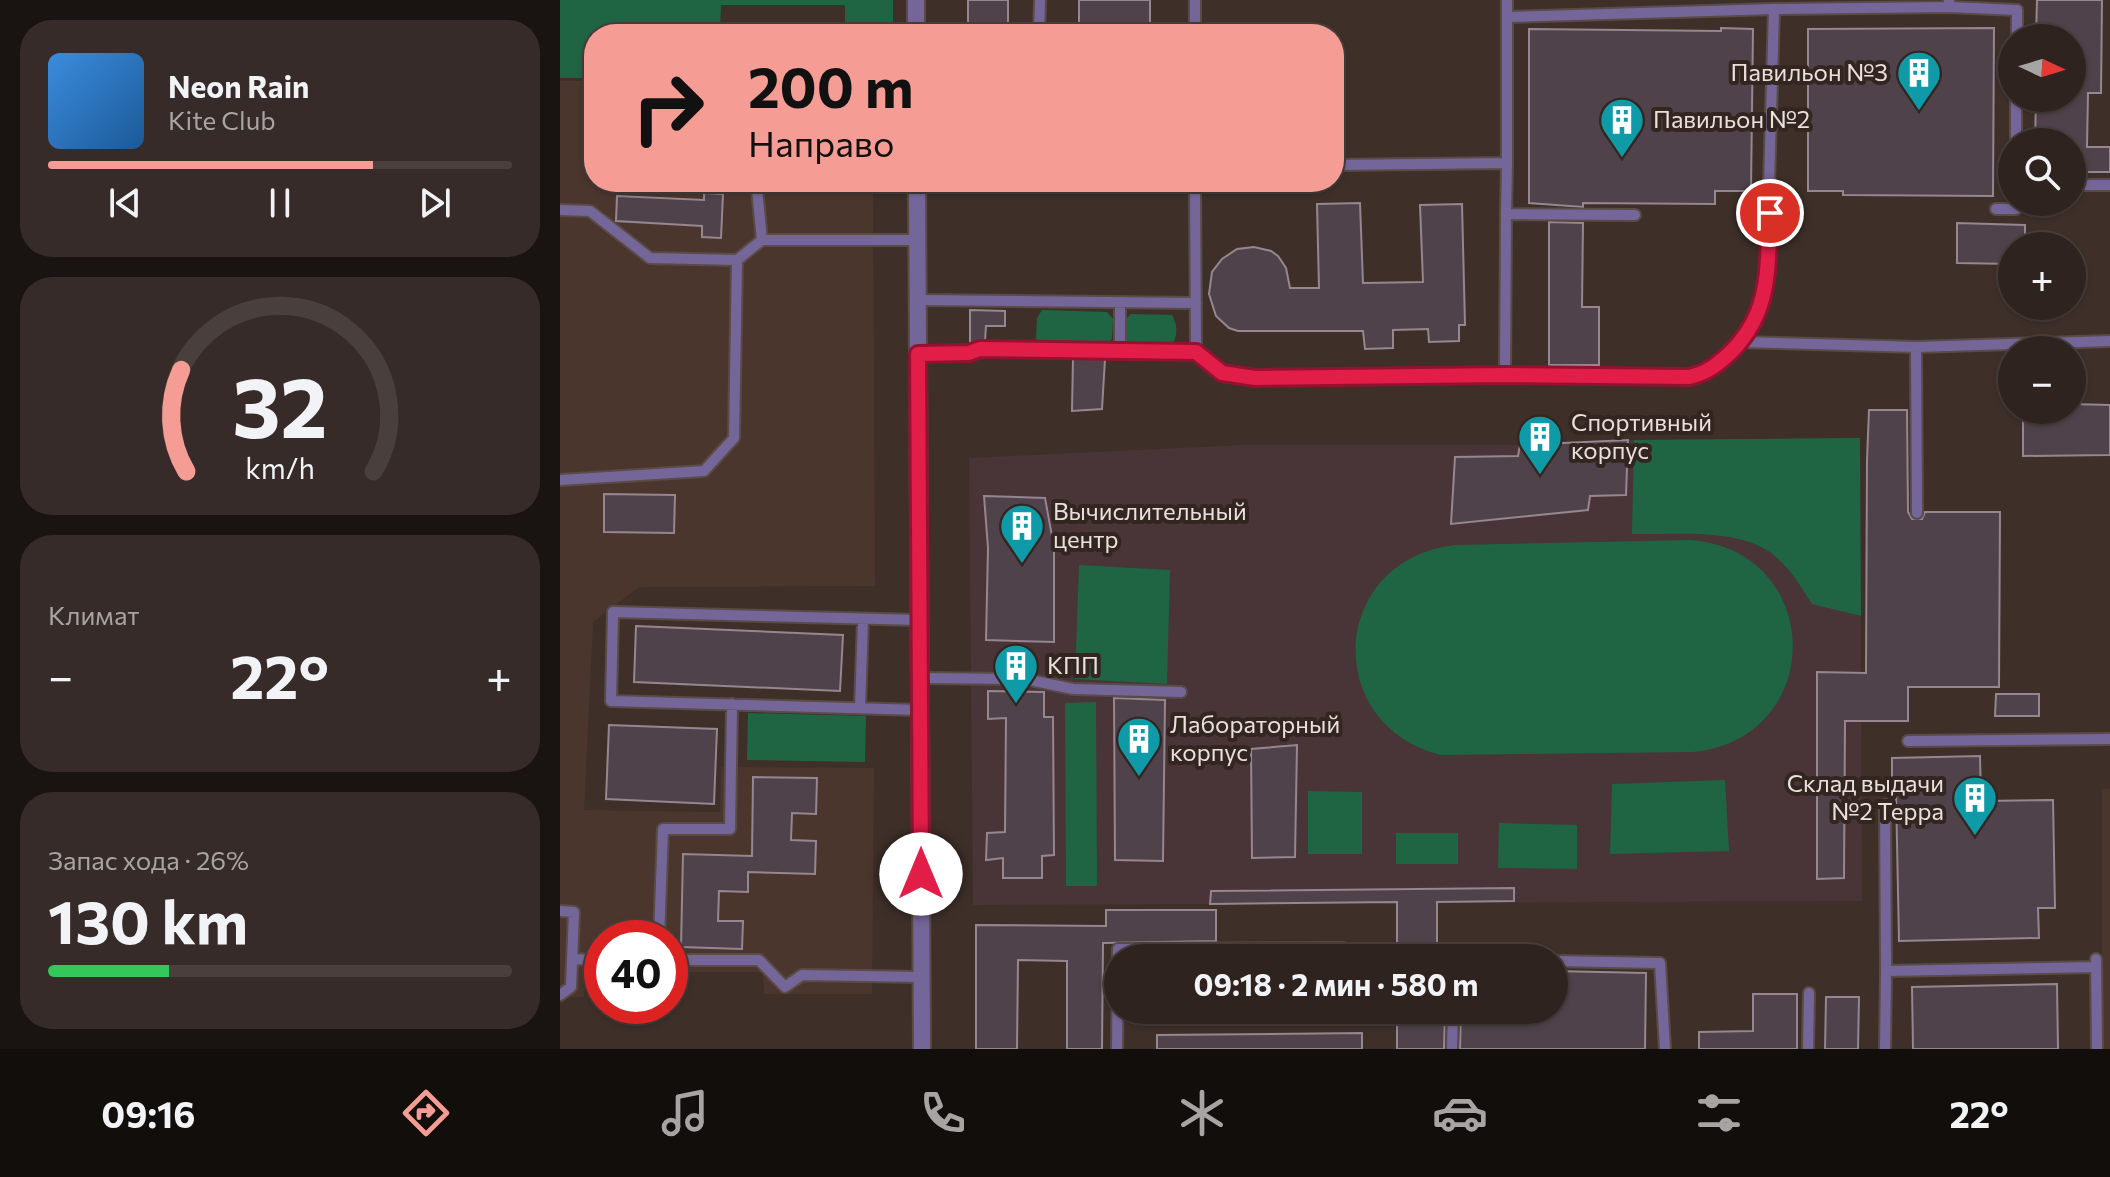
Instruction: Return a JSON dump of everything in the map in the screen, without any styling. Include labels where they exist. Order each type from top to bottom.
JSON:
[{"type":"street","points":[[916,0],[916,24]]},
{"type":"street","points":[[917,192],[922,1049]]},
{"type":"lane","points":[[1039,24],[1040,0]]},
{"type":"lane","points":[[1195,0],[1195,24]]},
{"type":"lane","points":[[1505,375],[1507,0]]},
{"type":"lane","points":[[1507,17],[1949,4],[2017,10],[2017,24]]},
{"type":"lane","points":[[918,354],[969,353],[980,349],[1196,352],[1222,373],[1255,378],[1505,375],[1689,377],[1701,374],[1715,367],[1741,342],[1752,327],[1766,291],[1774,9]]},
{"type":"lane","points":[[1344,165],[1507,163]]},
{"type":"lane","points":[[2086,185],[2110,185]]},
{"type":"lane","points":[[757,192],[762,240]]},
{"type":"lane","points":[[1195,192],[1196,352]]},
{"type":"lane","points":[[560,210],[590,211],[650,258],[737,260],[762,240],[917,240]]},
{"type":"lane","points":[[1506,214],[1635,215]]},
{"type":"lane","points":[[560,480],[704,471],[734,438],[737,260]]},
{"type":"lane","points":[[918,300],[1196,303]]},
{"type":"lane","points":[[1120,302],[1120,349]]},
{"type":"lane","points":[[1741,342],[1916,347],[2110,341]]},
{"type":"lane","points":[[1916,347],[1917,513]]},
{"type":"lane","points":[[919,620],[613,612],[611,701],[920,710]]},
{"type":"lane","points":[[860,708],[863,619]]},
{"type":"lane","points":[[920,678],[1025,679],[1073,689],[1181,692]]},
{"type":"lane","points":[[660,920],[663,829],[730,829],[732,704]]},
{"type":"lane","points":[[1908,741],[2110,739]]},
{"type":"lane","points":[[1885,805],[1885,1049]]},
{"type":"lane","points":[[560,911],[574,912],[571,987],[560,995]]},
{"type":"lane","points":[[572,959],[584,959]]},
{"type":"lane","points":[[688,960],[759,960],[785,987],[802,975],[921,977]]},
{"type":"lane","points":[[1568,961],[1660,963],[1665,1049]]},
{"type":"lane","points":[[1886,971],[2096,963],[2097,1049]]},
{"type":"lane","points":[[1808,1049],[1809,993]]},
{"type":"lane","points":[[1117,1024],[1117,1049]]},
{"type":"lane","points":[[1452,1049],[1453,1024]]},
{"type":"shaded area","points":[[560,81],[584,81],[584,192],[873,192],[875,586],[639,587],[593,622],[584,810],[720,812],[721,767],[874,768],[872,994],[764,994],[763,972],[688,972],[688,920],[584,920],[584,997],[560,996]]},
{"type":"shaded area","points":[[1860,438],[1862,901],[973,905],[969,458],[1244,445],[1520,445],[1628,440]]},
{"type":"shaded area","points":[[2102,789],[2110,789],[2110,1049],[2102,1049]]},
{"type":"green space","points":[[560,0],[893,0],[893,24],[845,24],[845,5],[721,5],[720,24],[584,24],[584,78],[560,78]]},
{"type":"green space","points":[[1042,310],[1107,312],[1113,319],[1112,339],[1106,346],[1044,346],[1036,339],[1037,318]]},
{"type":"green space","points":[[1131,314],[1172,315],[1176,331],[1171,346],[1134,345],[1124,340],[1125,320]]},
{"type":"green space","points":[[1860,438],[1861,616],[1812,604],[1781,562],[1754,544],[1702,534],[1632,534],[1634,440]]},
{"type":"green space","points":[[1690,540],[1734,551],[1766,575],[1786,608],[1793,644],[1787,681],[1768,714],[1737,739],[1693,752],[1441,755],[1402,738],[1375,711],[1359,679],[1356,644],[1364,609],[1383,579],[1414,557],[1456,545]]},
{"type":"green space","points":[[1079,565],[1170,570],[1167,684],[1075,679]]},
{"type":"green space","points":[[1096,702],[1097,886],[1066,886],[1065,703]]},
{"type":"green space","points":[[748,713],[866,716],[865,762],[747,760]]},
{"type":"green space","points":[[1725,780],[1729,851],[1610,854],[1612,784]]},
{"type":"green space","points":[[1308,791],[1362,792],[1362,854],[1308,854]]},
{"type":"green space","points":[[1499,823],[1577,825],[1577,869],[1498,868]]},
{"type":"green space","points":[[1396,833],[1458,833],[1458,864],[1396,864]]},
{"type":"building","points":[[968,0],[1008,0],[1008,24],[968,24]]},
{"type":"building","points":[[1079,0],[1150,0],[1150,24],[1079,24]]},
{"type":"building","points":[[2037,0],[2102,0],[2101,93],[2088,93],[2087,147],[2110,147],[2110,172],[2086,172],[2086,128],[2035,128],[2036,112],[2086,112],[2086,24],[2036,24]]},
{"type":"building","name":"Павильон №2","points":[[1721,28],[1753,29],[1751,191],[1715,191],[1715,204],[1583,203],[1583,207],[1529,203],[1529,29],[1721,31]]},
{"type":"building","name":"Павильон №3","points":[[1994,28],[1993,196],[1843,195],[1843,191],[1808,191],[1808,29]]},
{"type":"building","points":[[704,193],[723,194],[721,238],[702,237],[702,226],[616,221],[617,196],[704,200]]},
{"type":"building","points":[[1360,203],[1363,283],[1423,282],[1420,205],[1462,204],[1465,325],[1459,325],[1459,341],[1429,342],[1428,329],[1393,330],[1393,348],[1365,349],[1363,331],[1238,331],[1229,328],[1216,316],[1209,294],[1212,272],[1222,259],[1237,249],[1254,247],[1271,251],[1286,268],[1290,288],[1319,288],[1317,204]]},
{"type":"building","points":[[1549,222],[1583,223],[1582,307],[1599,307],[1599,365],[1549,365]]},
{"type":"building","points":[[1957,223],[2025,225],[2025,232],[1998,232],[1998,264],[1957,263]]},
{"type":"building","points":[[970,310],[1005,311],[1005,326],[986,326],[985,341],[970,344]]},
{"type":"building","points":[[1073,358],[1105,359],[1102,409],[1072,411]]},
{"type":"building","points":[[2086,404],[2110,405],[2110,455],[2023,456],[2023,424],[2086,424]]},
{"type":"building","points":[[1869,410],[1907,410],[1908,512],[1912,519],[1922,519],[1925,512],[2000,512],[1999,687],[1908,687],[1908,721],[1845,721],[1844,878],[1817,879],[1817,672],[1866,673]]},
{"type":"building","name":"Спортивный корпус","points":[[1628,440],[1626,495],[1590,496],[1588,510],[1451,524],[1455,457],[1518,456],[1520,445]]},
{"type":"building","points":[[604,494],[675,495],[674,533],[604,532]]},
{"type":"building","name":"Вычислительный центр","points":[[984,496],[1045,498],[1054,547],[1054,642],[986,640],[988,548]]},
{"type":"building","points":[[636,626],[843,635],[840,691],[634,682]]},
{"type":"building","points":[[988,691],[1044,692],[1044,717],[1053,717],[1054,855],[1042,856],[1042,878],[1003,878],[1003,858],[986,860],[987,833],[1005,832],[1006,718],[988,719]]},
{"type":"building","points":[[1996,694],[2039,694],[2039,716],[1995,716]]},
{"type":"building","name":"Лабораторный корпус","points":[[1114,698],[1165,700],[1163,861],[1115,860]]},
{"type":"building","points":[[609,725],[717,729],[714,804],[606,799]]},
{"type":"building","points":[[1297,745],[1295,857],[1252,858],[1251,749]]},
{"type":"building","name":"Склад выдачи №2 Терра","points":[[1980,756],[1981,801],[2053,800],[2055,908],[2038,908],[2039,938],[1899,941],[1896,793],[1892,793],[1892,758]]},
{"type":"building","points":[[753,777],[817,778],[816,814],[792,813],[791,840],[816,841],[815,874],[748,872],[748,892],[719,891],[718,921],[743,921],[742,949],[688,947],[688,920],[682,920],[683,854],[752,856]]},
{"type":"building","points":[[1514,888],[1514,901],[1437,902],[1437,944],[1397,944],[1397,902],[1210,904],[1211,891]]},
{"type":"building","points":[[1106,910],[1216,910],[1216,941],[1103,943],[1102,1049],[1067,1049],[1067,961],[1018,960],[1017,1049],[976,1049],[976,925],[1106,926]]},
{"type":"building","points":[[1568,971],[1646,973],[1645,1049],[1460,1049],[1461,1024],[1568,1024]]},
{"type":"building","points":[[2057,984],[2058,1049],[1913,1049],[1912,987]]},
{"type":"building","points":[[1753,994],[1797,994],[1797,1049],[1699,1049],[1699,1032],[1753,1031]]},
{"type":"building","points":[[1826,997],[1859,997],[1858,1049],[1825,1049]]},
{"type":"building","points":[[1397,1024],[1445,1024],[1444,1049],[1397,1049]]},
{"type":"building","points":[[1362,1033],[1362,1049],[1157,1049],[1157,1035]]},
{"type":"place","name":"Павильон №3","points":[[1919,112]]},
{"type":"place","name":"Павильон №2","points":[[1622,159]]},
{"type":"place","name":"Спортивный корпус","points":[[1540,476]]},
{"type":"place","name":"Вычислительный центр","points":[[1022,565]]},
{"type":"place","name":"КПП","points":[[1016,705]]},
{"type":"place","name":"Лабораторный корпус","points":[[1139,778]]},
{"type":"place","name":"Склад выдачи №2 Терра","points":[[1975,837]]},
{"type":"route","points":[[921,874],[918,354],[969,353],[980,349],[1196,352],[1222,373],[1255,378],[1505,375],[1689,377],[1715,367],[1752,327],[1766,291],[1770,213]]}]
